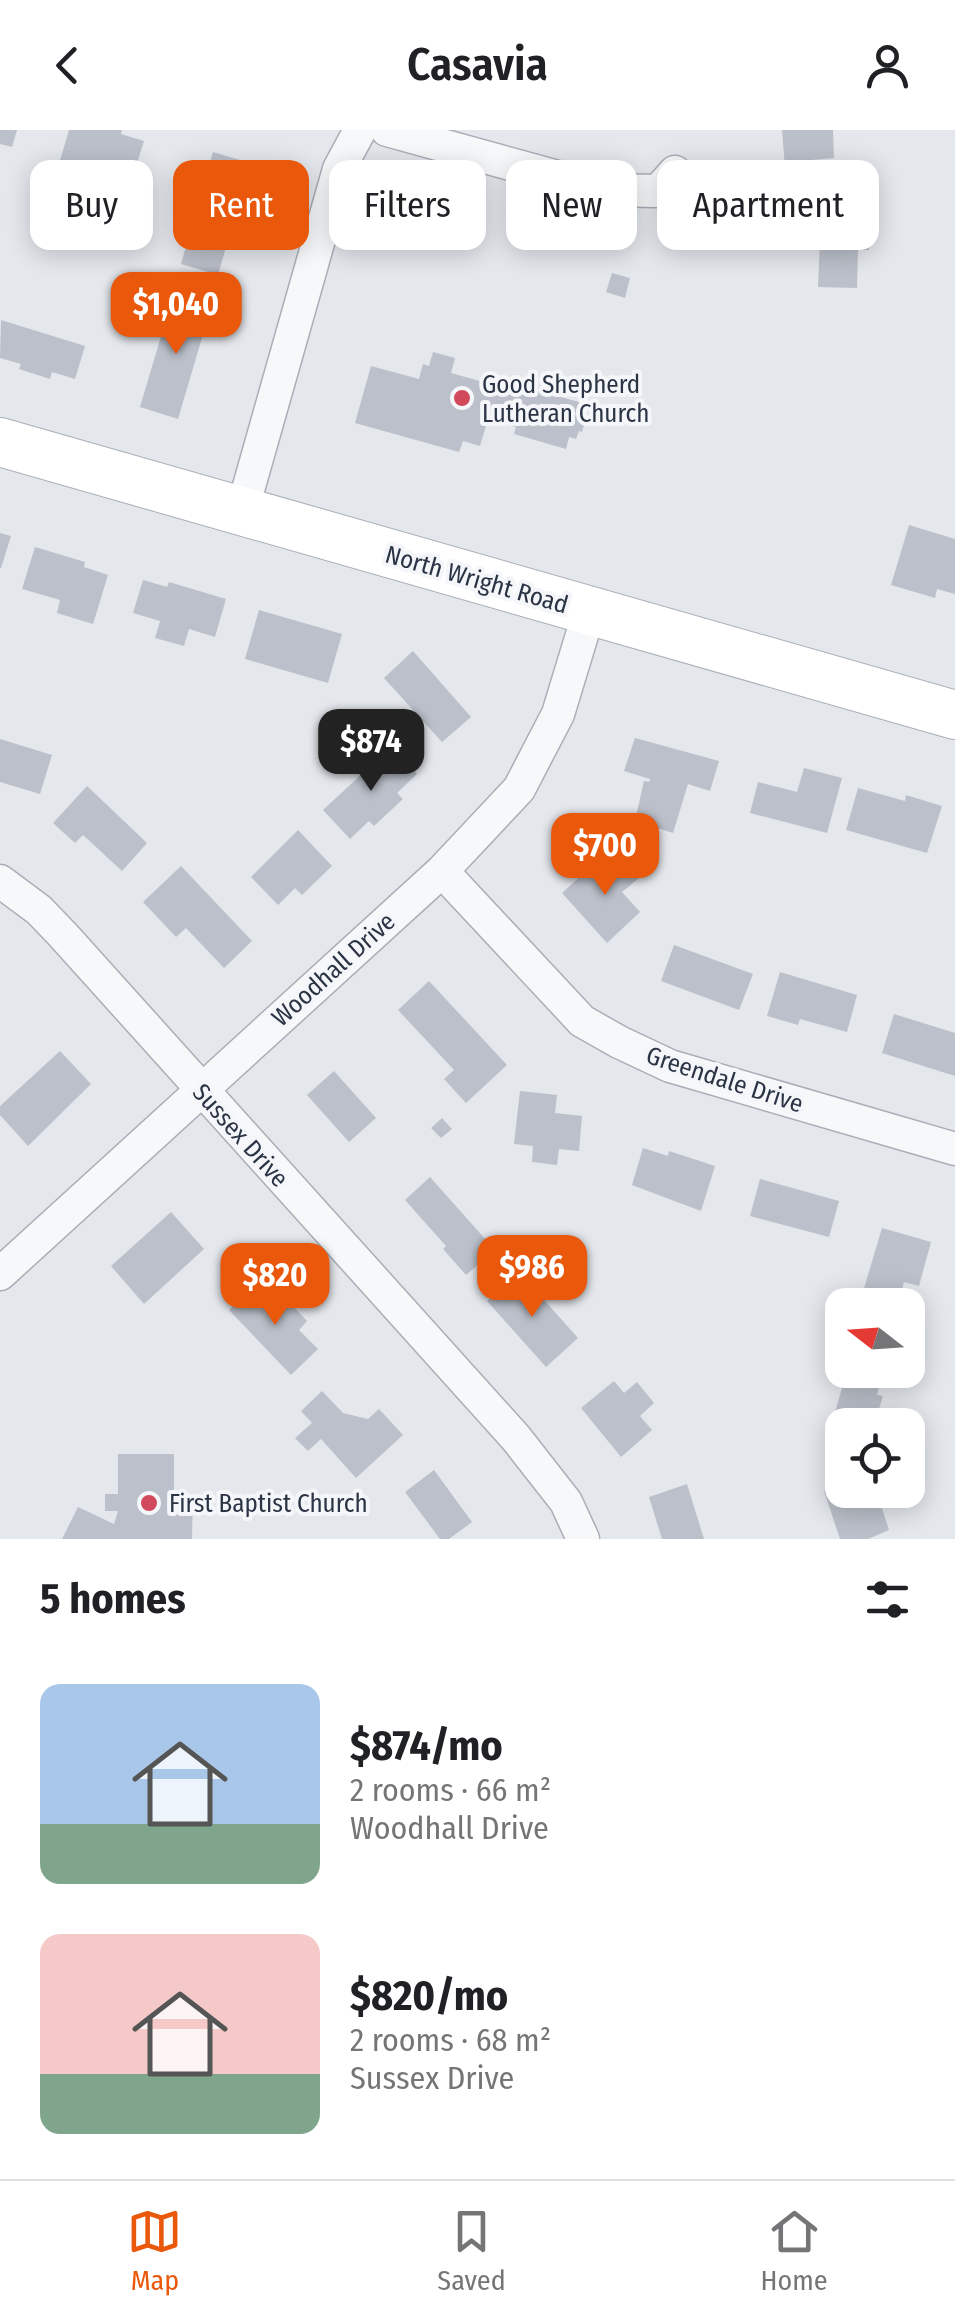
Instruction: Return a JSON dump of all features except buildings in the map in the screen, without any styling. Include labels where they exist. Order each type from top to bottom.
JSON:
[{"type":"main road","name":"North Wright Road","points":[[0,442],[955,715]]},
{"type":"street","points":[[242,511],[340,169],[360,130]]},
{"type":"street","points":[[387,130],[605,190],[657,191]]},
{"type":"street","name":"Woodhall Drive","points":[[0,1274],[442,871],[519,789],[558,714],[590,612]]},
{"type":"street","name":"Greendale Drive","points":[[442,871],[582,1021],[619,1042],[670,1066],[955,1149]]},
{"type":"street","name":"Sussex Drive","points":[[0,881],[39,910],[63,935],[516,1438],[566,1502],[583,1539]]},
{"type":"place","name":"Good Shepherd Lutheran Church","points":[[462,398]]},
{"type":"place","name":"First Baptist Church","points":[[149,1503]]}]
